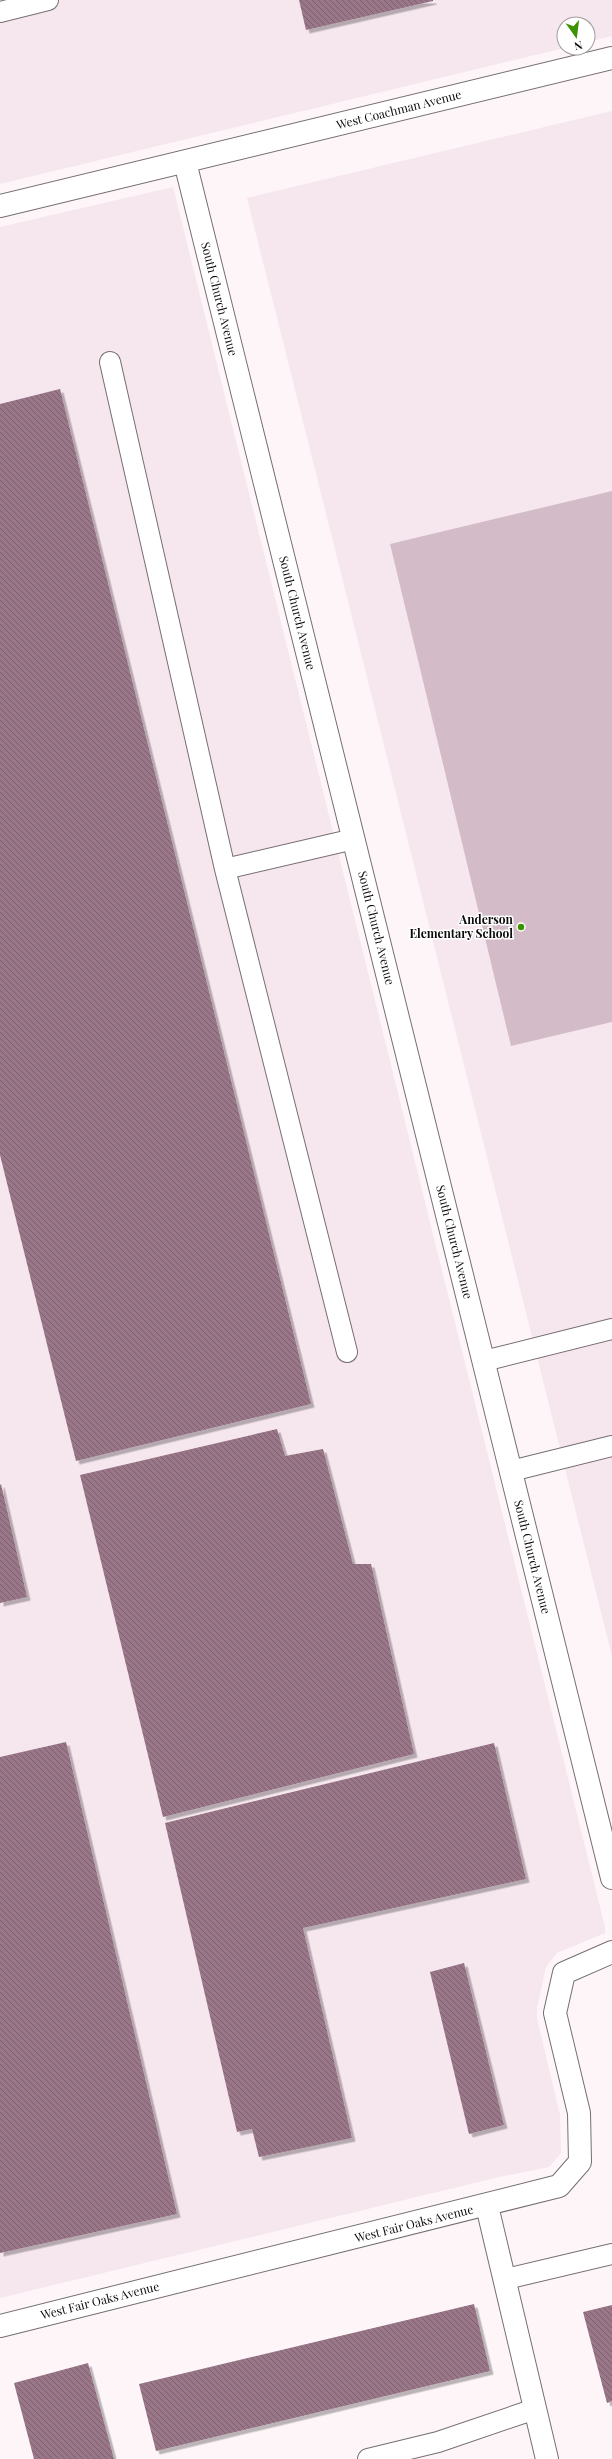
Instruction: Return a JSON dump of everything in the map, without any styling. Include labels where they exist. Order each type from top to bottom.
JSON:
[{"type":"street","name":"West Coachman Avenue","points":[[185,162],[612,58]]},
{"type":"street","points":[[0,206],[185,162]]},
{"type":"street","name":"South Church Avenue","points":[[185,162],[612,1878]]},
{"type":"street","name":"West Fair Oaks Avenue","points":[[0,2326],[488,2206],[559,2186],[580,2162],[579,2113],[555,2013],[564,1973],[612,1952]]},
{"type":"street","points":[[488,2206],[547,2459]]},
{"type":"lane","points":[[0,12],[48,0]]},
{"type":"lane","points":[[110,362],[225,869],[347,1352]]},
{"type":"lane","points":[[225,869],[354,839]]},
{"type":"lane","points":[[484,1361],[612,1329]]},
{"type":"lane","points":[[510,1471],[612,1446]]},
{"type":"lane","points":[[506,2279],[612,2254]]},
{"type":"lane","points":[[368,2459],[438,2442],[536,2409]]},
{"type":"shaded area","points":[[0,0],[612,0],[612,36],[596,40],[596,16],[556,16],[556,50],[0,184]]},
{"type":"shaded area","name":"Anderson Elementary School","points":[[612,111],[612,1656],[247,198]]},
{"type":"shaded area","points":[[173,187],[605,1927],[605,1933],[557,1953],[546,1967],[537,2008],[537,2018],[560,2115],[561,2153],[549,2167],[499,2177],[0,2298],[0,227]]},
{"type":"shaded area","points":[[612,491],[612,1022],[511,1046],[390,544]]},
{"type":"building","points":[[299,0],[433,0],[433,1],[306,30]]},
{"type":"building","points":[[60,389],[311,1404],[76,1461],[0,1155],[0,404]]},
{"type":"building","points":[[277,1429],[285,1456],[323,1449],[353,1564],[371,1564],[414,1754],[163,1817],[80,1475]]},
{"type":"building","points":[[1,1484],[27,1597],[0,1603],[0,1485]]},
{"type":"building","points":[[66,1742],[177,2214],[0,2253],[0,1757]]},
{"type":"building","points":[[494,1743],[526,1879],[303,1928],[352,2138],[259,2157],[252,2129],[237,2132],[165,1823]]},
{"type":"building","points":[[464,1963],[504,2125],[469,2134],[430,1972]]},
{"type":"building","points":[[474,2304],[490,2371],[156,2451],[139,2384]]},
{"type":"building","points":[[612,2305],[612,2401],[607,2403],[583,2312]]},
{"type":"building","points":[[88,2363],[114,2459],[34,2459],[14,2383]]},
{"type":"place","name":"Anderson Elementary School","points":[[521,927]]}]
